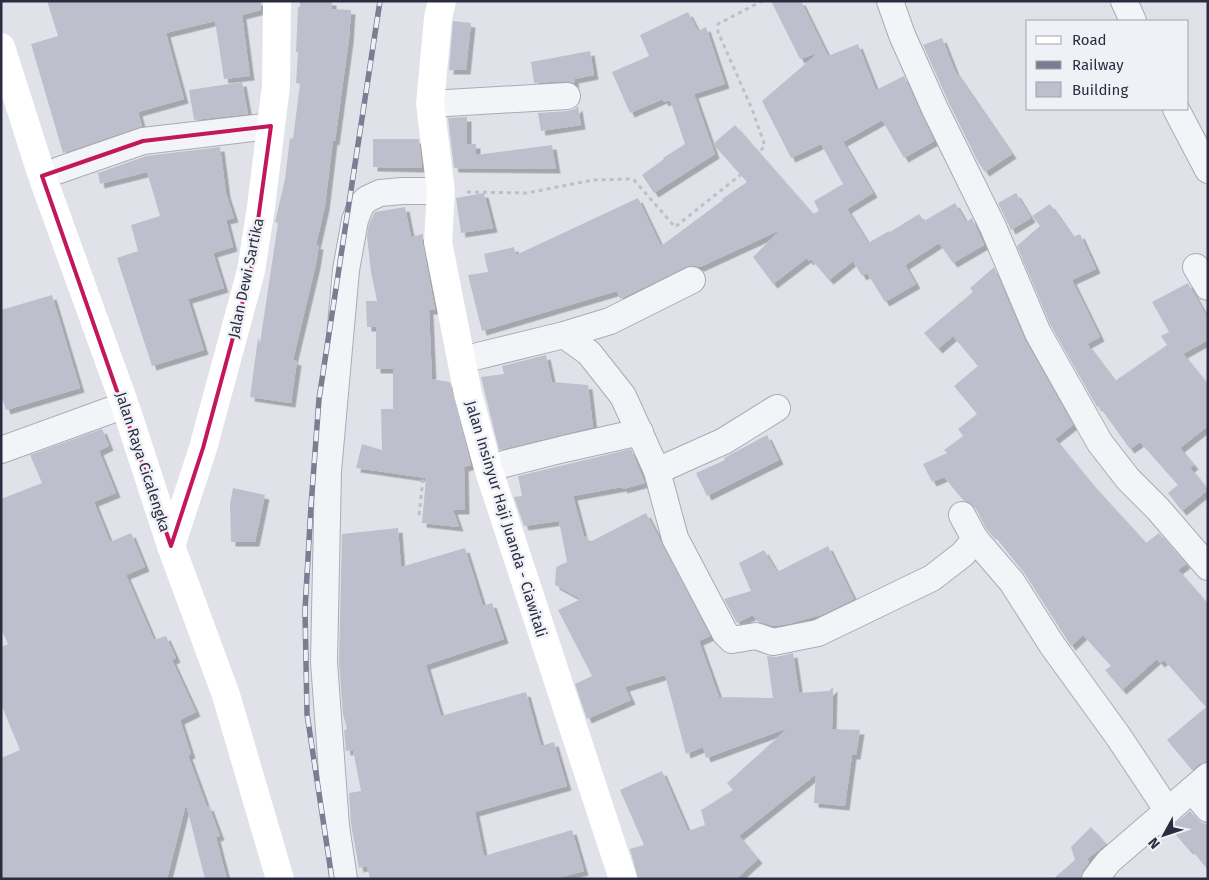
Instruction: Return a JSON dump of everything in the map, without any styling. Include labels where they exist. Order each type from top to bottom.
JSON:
[{"type":"street","name":"Jalan Dewi Sartika","points":[[171,546],[203,448],[251,271],[276,86],[277,1]]},
{"type":"street","name":"Jalan Insinyur Haji Juanda - Ciawitali","points":[[442,1],[438,18],[430,104],[441,191],[438,242],[468,394],[488,468],[623,879]]},
{"type":"street","points":[[890,1],[905,43],[935,109],[993,226],[1038,333],[1100,443],[1128,479],[1158,509],[1208,567]]},
{"type":"street","points":[[1124,1],[1133,20]]},
{"type":"street","name":"Jalan Raya Cicalengka","points":[[1,46],[42,176],[125,405],[171,546],[226,695],[280,879]]},
{"type":"street","points":[[430,104],[567,96]]},
{"type":"street","points":[[1177,110],[1208,170]]},
{"type":"street","points":[[42,176],[143,141],[271,126]]},
{"type":"street","points":[[344,879],[336,826],[324,662],[328,471],[346,270],[355,220],[363,202],[380,193],[441,191]]},
{"type":"street","points":[[462,360],[564,335],[610,321],[692,280]]},
{"type":"street","points":[[564,335],[590,353],[623,396],[657,471],[675,538],[724,633],[732,640],[756,636],[773,642],[818,633],[932,578],[963,554],[976,539]]},
{"type":"street","points":[[1,450],[125,405]]},
{"type":"street","points":[[657,471],[724,441],[777,408]]},
{"type":"street","points":[[488,468],[640,432]]},
{"type":"street","points":[[962,515],[976,539],[1012,582],[1052,645],[1118,736],[1168,811]]},
{"type":"street","points":[[1094,879],[1110,861],[1168,811],[1203,792]]},
{"type":"path","points":[[441,191],[528,193],[593,180],[630,179],[634,180],[675,227],[744,172],[760,164],[758,153],[765,146],[752,109],[718,32],[718,24],[762,1]]},
{"type":"path","points":[[419,516],[432,399],[435,388],[457,369],[462,360]]},
{"type":"highlighted area","points":[[271,126],[251,271],[203,448],[171,546],[42,176],[143,141]]},
{"type":"building","points":[[47,1],[261,1],[261,10],[242,15],[250,76],[224,79],[215,21],[166,33],[184,99],[138,112],[142,126],[63,153],[31,44],[58,36]]},
{"type":"building","points":[[300,1],[332,1],[332,9],[351,10],[349,39],[335,141],[333,140],[325,206],[316,245],[319,245],[316,264],[293,360],[297,361],[291,403],[250,397],[278,223],[275,222],[285,179],[290,138],[293,139],[300,84],[296,83],[298,52],[296,52],[298,7],[300,7]]},
{"type":"building","points":[[771,1],[801,1],[828,56],[858,44],[876,90],[904,76],[934,141],[904,158],[882,120],[843,142],[873,193],[847,209],[868,243],[919,214],[924,221],[955,203],[966,222],[972,218],[984,245],[953,263],[939,243],[905,265],[916,284],[885,302],[867,273],[862,276],[853,261],[829,280],[811,259],[809,261],[807,258],[773,284],[753,257],[780,230],[700,267],[692,265],[685,267],[620,299],[617,291],[482,331],[468,275],[488,272],[484,254],[514,247],[516,255],[638,198],[661,246],[747,182],[713,144],[735,125],[813,214],[819,211],[814,201],[843,184],[821,144],[791,158],[762,101],[818,53],[800,59]]},
{"type":"building","points":[[688,12],[698,31],[706,27],[725,84],[694,94],[715,154],[654,193],[642,175],[663,158],[685,144],[670,100],[664,102],[663,99],[630,113],[612,72],[649,56],[640,35]]},
{"type":"building","points":[[453,21],[471,23],[466,70],[449,70]]},
{"type":"building","points":[[942,38],[955,71],[1012,154],[985,172],[978,162],[949,103],[923,45]]},
{"type":"building","points":[[590,51],[594,75],[574,79],[575,83],[566,81],[534,83],[531,62]]},
{"type":"building","points":[[242,82],[248,114],[194,120],[189,90]]},
{"type":"building","points":[[578,106],[581,125],[541,131],[538,113],[568,111]]},
{"type":"building","points":[[467,117],[467,144],[476,144],[476,155],[552,145],[556,169],[454,168],[448,118]]},
{"type":"building","points":[[373,139],[419,139],[422,168],[373,167]]},
{"type":"building","points":[[220,147],[226,193],[234,218],[226,220],[233,247],[213,253],[224,288],[188,299],[204,350],[152,366],[117,258],[138,251],[131,225],[160,216],[147,172],[100,184],[98,173],[146,156]]},
{"type":"building","points":[[484,193],[493,228],[461,233],[456,198]]},
{"type":"building","points":[[1016,193],[1031,218],[1011,230],[998,203]]},
{"type":"building","points":[[1050,204],[1073,237],[1080,234],[1096,269],[1072,280],[1100,337],[1087,344],[1115,381],[1167,345],[1161,336],[1169,332],[1152,302],[1188,283],[1208,319],[1208,340],[1183,354],[1208,385],[1208,426],[1180,448],[1194,465],[1190,468],[1208,490],[1182,511],[1168,493],[1178,485],[1140,442],[1130,449],[1099,406],[1097,407],[1051,326],[1017,246],[1040,226],[1032,216]]},
{"type":"building","points":[[405,207],[411,237],[423,234],[423,245],[435,310],[429,310],[432,379],[450,382],[471,465],[464,467],[465,510],[453,510],[459,527],[422,523],[426,478],[356,468],[362,444],[382,450],[381,409],[393,409],[393,369],[376,369],[376,327],[367,327],[366,301],[377,301],[371,272],[367,236],[369,224],[375,212]]},
{"type":"building","points":[[994,267],[1025,340],[1073,425],[1055,439],[1091,483],[1146,543],[1159,533],[1186,564],[1178,570],[1208,604],[1208,761],[1199,764],[1192,770],[1167,740],[1206,707],[1164,660],[1160,663],[1157,659],[1122,690],[1105,670],[1111,666],[1083,635],[1071,646],[1025,574],[993,534],[987,530],[975,507],[964,501],[944,477],[932,482],[923,464],[947,453],[944,450],[963,436],[958,429],[977,414],[954,386],[978,366],[953,336],[938,349],[924,333],[973,292],[970,288]]},
{"type":"building","points":[[52,295],[80,388],[6,410],[1,394],[1,310]]},
{"type":"building","points":[[546,355],[552,382],[588,385],[593,427],[499,450],[481,377],[504,374],[502,366]]},
{"type":"building","points":[[102,429],[109,446],[99,451],[116,493],[94,502],[110,542],[131,533],[145,567],[126,575],[154,640],[166,636],[176,658],[172,660],[196,712],[180,720],[191,754],[188,755],[220,836],[216,837],[227,879],[205,879],[186,804],[167,879],[1,879],[1,758],[20,750],[1,704],[1,647],[8,644],[1,629],[1,499],[42,483],[30,455]]},
{"type":"building","points":[[767,435],[779,460],[707,496],[696,473],[725,460],[724,458]]},
{"type":"building","points":[[631,449],[645,483],[623,489],[622,487],[573,496],[584,537],[587,536],[588,543],[646,513],[710,636],[699,641],[719,697],[773,698],[767,656],[776,657],[793,653],[799,693],[829,691],[833,687],[832,729],[860,730],[856,755],[852,755],[845,806],[814,803],[816,774],[739,836],[758,859],[736,879],[638,879],[630,849],[644,845],[620,790],[662,771],[688,831],[705,825],[701,810],[733,790],[727,783],[788,728],[706,758],[703,747],[686,754],[665,675],[625,687],[631,700],[587,719],[575,684],[592,676],[558,610],[581,599],[555,585],[556,567],[567,562],[559,521],[524,526],[514,497],[522,496],[518,476]]},
{"type":"building","points":[[233,488],[265,495],[255,542],[231,542],[230,504]]},
{"type":"building","points":[[398,528],[401,567],[465,548],[483,606],[492,603],[504,639],[426,665],[441,716],[526,692],[541,746],[554,742],[567,786],[475,812],[484,856],[572,830],[584,871],[554,879],[370,879],[367,866],[359,868],[351,824],[349,793],[361,791],[353,750],[346,751],[344,730],[347,729],[343,714],[339,662],[342,534]]},
{"type":"building","points":[[828,546],[854,599],[821,615],[788,624],[774,626],[757,621],[753,615],[737,623],[724,599],[751,591],[739,563],[764,550],[777,572]]},
{"type":"building","points":[[1190,811],[1202,823],[1208,824],[1208,870],[1170,828]]},
{"type":"building","points":[[1091,827],[1106,844],[1087,859],[1089,862],[1083,870],[1080,879],[1053,879],[1075,860],[1071,847]]},
{"type":"railway","points":[[332,879],[307,714],[305,610],[319,399],[380,1]]}]
